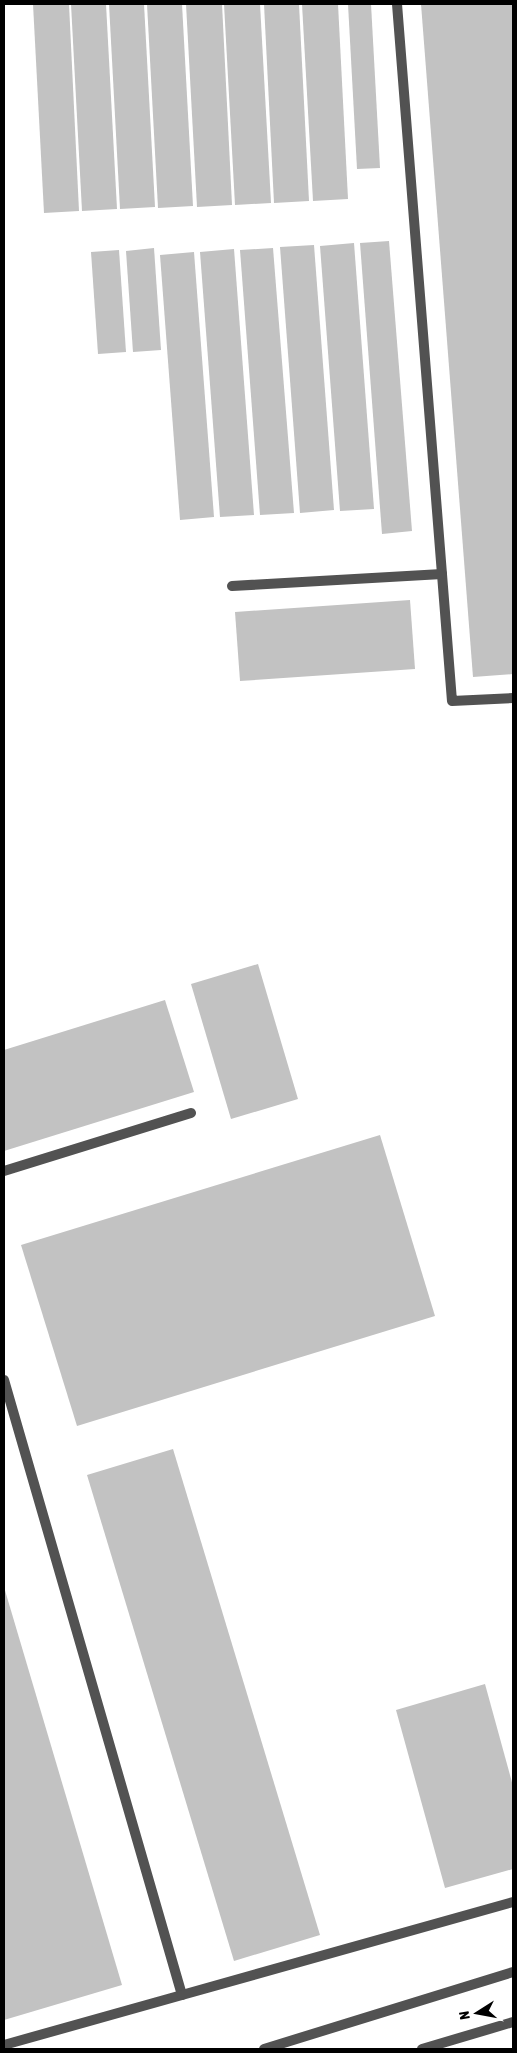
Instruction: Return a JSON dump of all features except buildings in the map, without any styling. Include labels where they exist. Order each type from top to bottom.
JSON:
[{"type":"street","points":[[397,4],[452,701],[513,698]]},
{"type":"street","points":[[232,586],[442,574]]},
{"type":"street","points":[[4,1171],[191,1113]]},
{"type":"street","points":[[4,1380],[182,1995]]},
{"type":"street","points":[[4,2045],[513,1902]]},
{"type":"street","points":[[264,2049],[513,1972]]},
{"type":"street","points":[[422,2049],[513,2022]]}]
